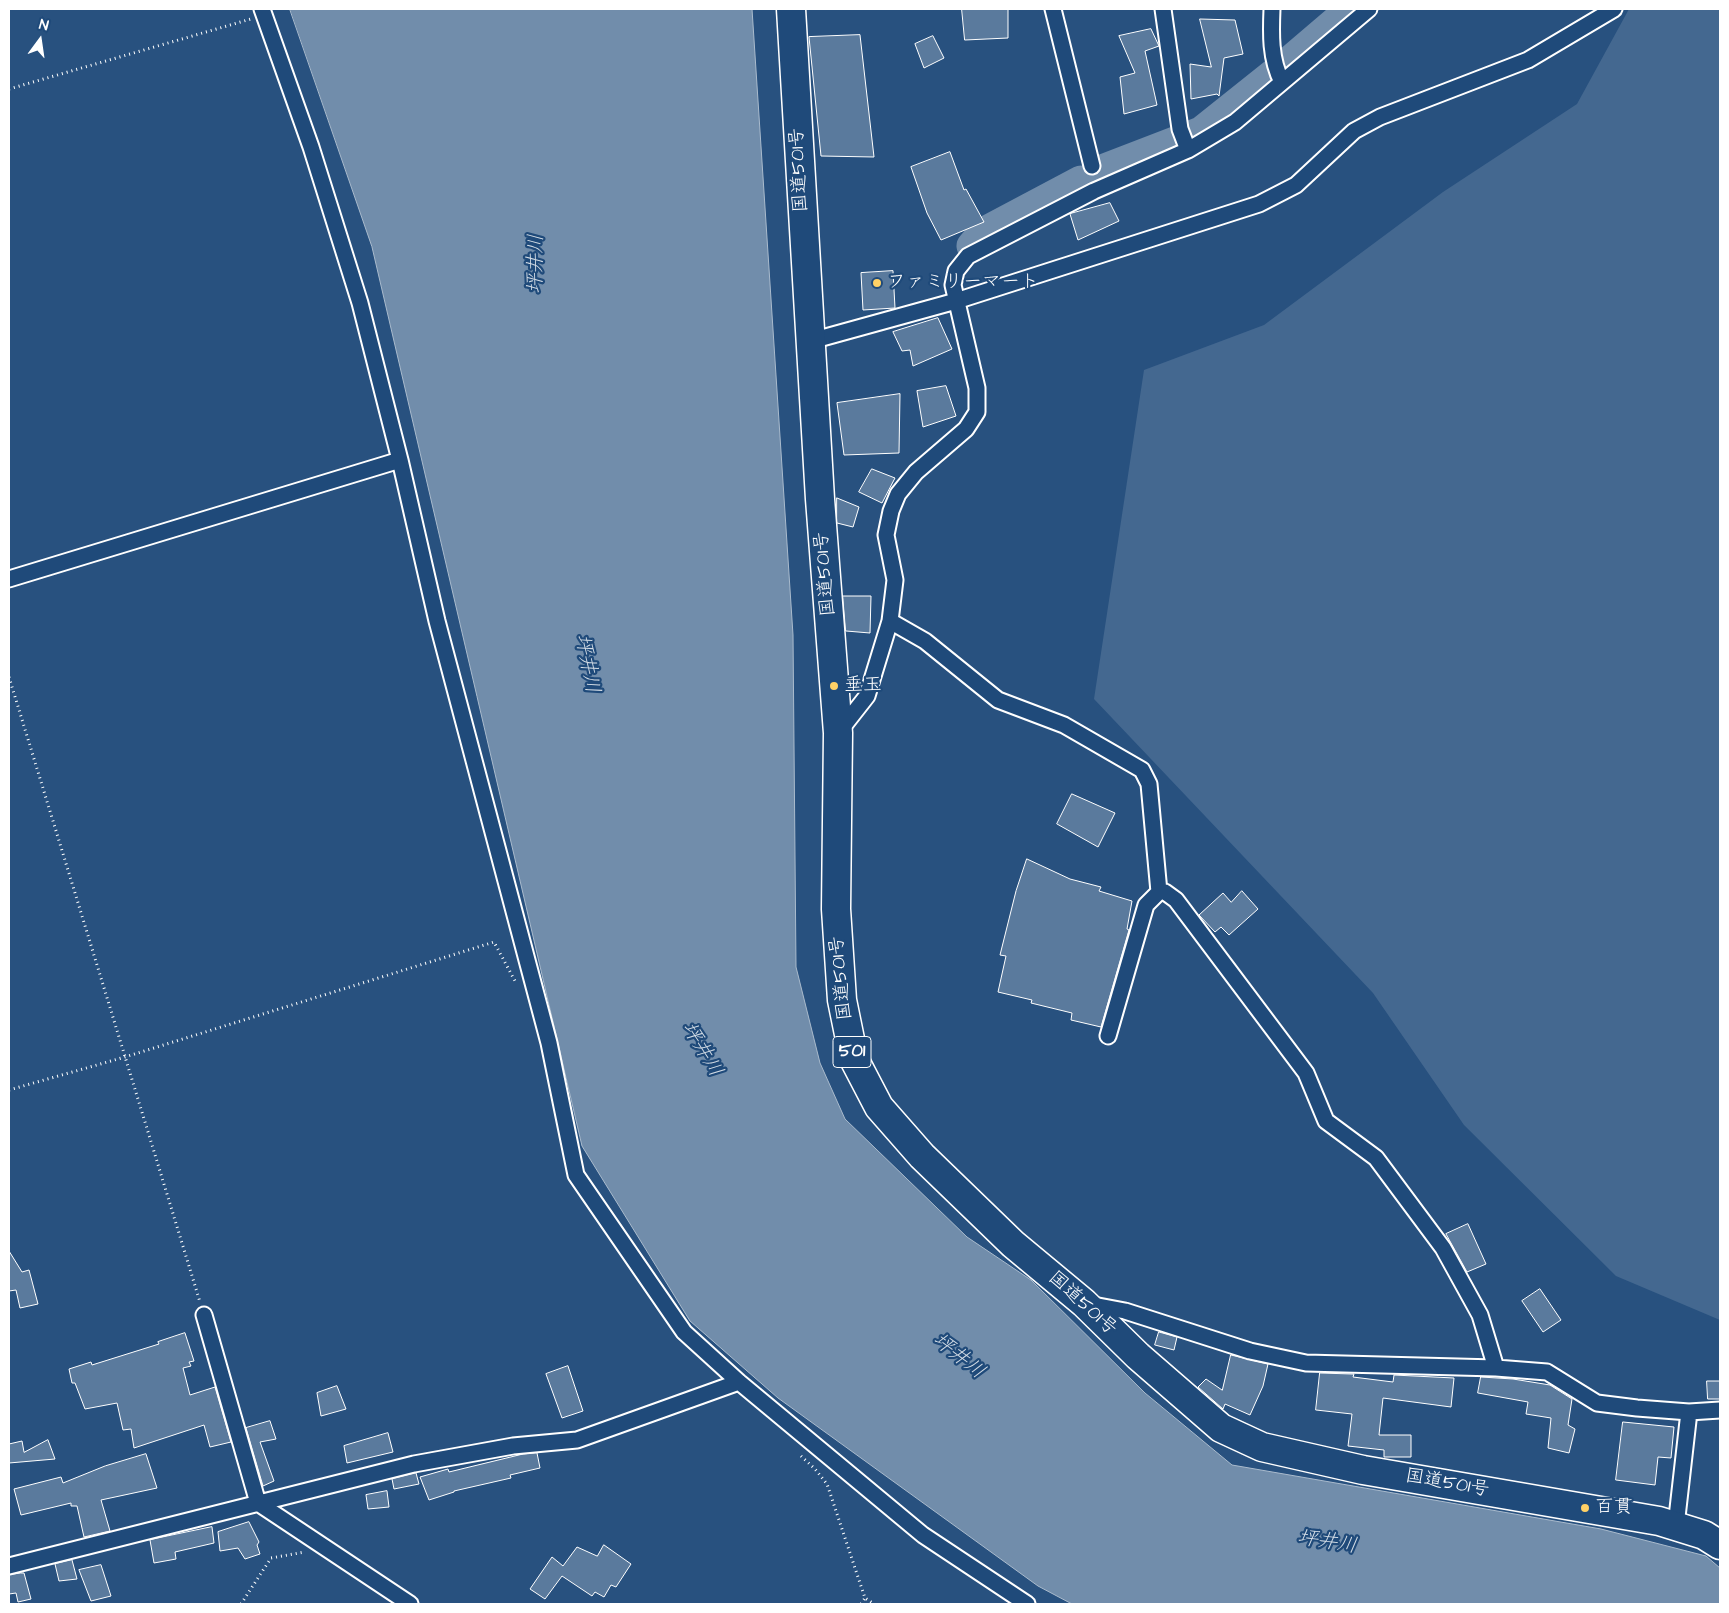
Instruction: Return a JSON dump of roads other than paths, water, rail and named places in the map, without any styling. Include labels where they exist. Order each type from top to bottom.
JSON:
[{"type":"highway","name":"国道501号","points":[[791,9],[820,499],[838,732],[836,909],[842,1000],[854,1059],[879,1107],[922,1156],[1012,1244],[1084,1303],[1138,1356],[1221,1428],[1262,1448],[1363,1470],[1659,1521],[1704,1534],[1720,1545]]},
{"type":"street","points":[[1053,9],[1092,166]]},
{"type":"street","points":[[1163,9],[1184,140]]},
{"type":"street","points":[[1272,9],[1271,37],[1279,74]]},
{"type":"street","points":[[838,732],[867,696],[890,621],[895,580],[886,535],[891,511],[898,494],[916,472],[966,429],[977,412],[977,388],[952,285],[956,271],[968,256],[1094,191],[1184,140],[1235,122],[1279,74],[1369,9]]},
{"type":"street","points":[[811,341],[956,301],[1259,204],[1296,185],[1354,131],[1380,117],[1528,60],[1614,9]]},
{"type":"street","points":[[263,12],[311,147],[360,304],[400,460],[437,621],[549,1043],[576,1175],[684,1332],[739,1382],[923,1535],[1027,1604]]},
{"type":"street","points":[[9,579],[400,460]]},
{"type":"street","points":[[890,621],[925,641],[998,700],[1064,725],[1142,770],[1149,784],[1159,892]]},
{"type":"street","points":[[1108,1036],[1146,905],[1159,892]]},
{"type":"street","points":[[1159,892],[1164,892],[1176,900],[1306,1073],[1326,1120],[1376,1158],[1443,1248],[1480,1315],[1496,1368]]},
{"type":"street","points":[[1084,1303],[1125,1311],[1250,1351],[1306,1363],[1496,1368],[1547,1372],[1597,1403],[1688,1412],[1720,1410]]},
{"type":"street","points":[[204,1315],[258,1503],[410,1604]]},
{"type":"street","points":[[9,1566],[414,1464],[513,1446],[577,1440],[739,1382]]},
{"type":"street","points":[[1676,1526],[1688,1412]]},
{"type":"water","name":"坪井川","points":[[290,9],[752,9],[793,635],[796,967],[820,1063],[845,1119],[967,1237],[1031,1280],[1145,1393],[1232,1465],[1601,1529],[1706,1556],[1720,1568],[1720,1604],[1072,1604],[1038,1586],[778,1398],[690,1321],[582,1146],[372,247]]},
{"type":"waterway","points":[[1097,172],[1201,132],[1290,61],[1351,9]]},
{"type":"waterway","points":[[972,246],[983,233],[1081,181]]},
{"type":"place","name":"ファミリーマート","points":[[877,283]]},
{"type":"place","name":"垂玉","points":[[834,686]]},
{"type":"place","name":"百貫","points":[[1585,1508]]}]
